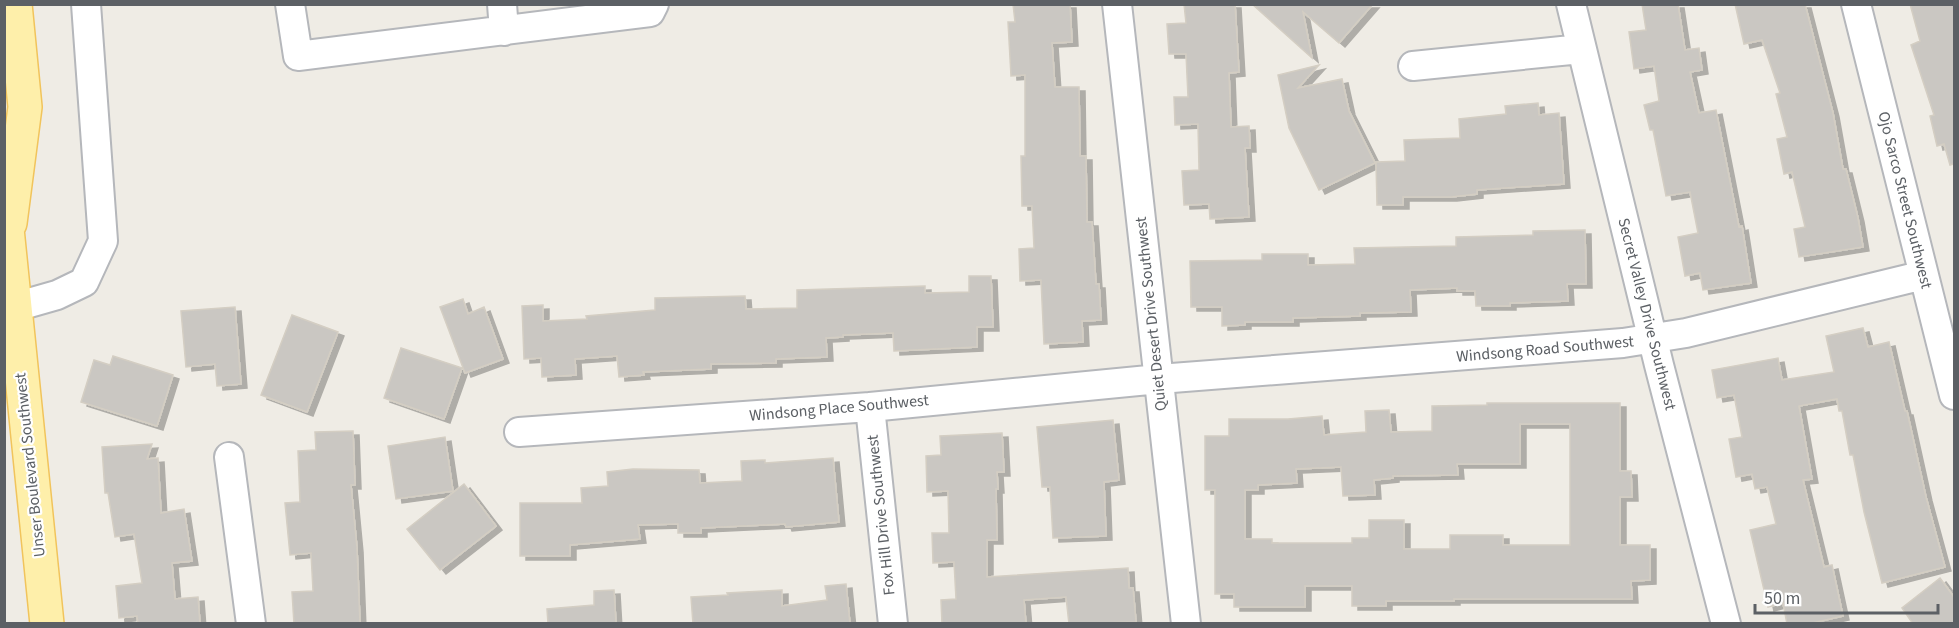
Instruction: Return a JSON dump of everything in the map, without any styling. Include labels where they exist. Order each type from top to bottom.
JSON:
[{"type":"main road","points":[[8,237],[25,107],[15,4]]},
{"type":"main road","name":"Unser Boulevard Southwest","points":[[4,199],[47,624]]},
{"type":"street","points":[[15,307],[57,295],[84,282],[103,241],[86,4]]},
{"type":"street","points":[[290,4],[298,56],[503,18],[650,12],[654,4]]},
{"type":"street","name":"Quiet Desert Drive Southwest","points":[[1117,4],[1186,624]]},
{"type":"street","name":"Secret Valley Drive Southwest","points":[[1571,4],[1726,624]]},
{"type":"street","name":"Ojo Sarco Street Southwest","points":[[1856,4],[1954,395]]},
{"type":"street","points":[[1413,66],[1581,49]]},
{"type":"street","name":"Windsong Road Southwest","points":[[1159,379],[1623,344],[1653,339],[1924,275]]},
{"type":"street","name":"Windsong Place Southwest","points":[[519,432],[870,407],[1159,379]]},
{"type":"street","name":"Fox Hill Drive Southwest","points":[[870,407],[893,624]]},
{"type":"street","points":[[229,457],[251,624]]},
{"type":"building","points":[[1013,4],[1070,4],[1072,42],[1052,43],[1055,87],[1079,87],[1080,156],[1086,156],[1087,222],[1092,222],[1101,320],[1082,321],[1083,342],[1044,344],[1041,280],[1020,281],[1019,249],[1034,248],[1032,206],[1022,206],[1021,156],[1025,156],[1025,75],[1011,76],[1008,22],[1015,22]]},
{"type":"building","points":[[1184,4],[1235,4],[1239,72],[1229,73],[1231,127],[1249,126],[1250,148],[1245,148],[1249,217],[1210,219],[1209,204],[1184,205],[1182,171],[1199,170],[1198,124],[1175,125],[1174,97],[1188,97],[1186,54],[1169,54],[1167,24],[1186,23]]},
{"type":"building","points":[[1252,4],[1373,4],[1339,43],[1303,12],[1312,58]]},
{"type":"building","points":[[1642,4],[1678,4],[1685,50],[1699,48],[1702,70],[1690,72],[1699,113],[1716,110],[1739,227],[1742,226],[1751,283],[1703,290],[1700,273],[1685,276],[1678,237],[1698,233],[1690,192],[1666,196],[1653,130],[1650,130],[1644,105],[1659,101],[1654,66],[1634,69],[1629,32],[1646,30]]},
{"type":"building","points":[[1735,4],[1805,4],[1833,113],[1843,169],[1846,169],[1863,247],[1799,257],[1794,229],[1805,227],[1792,172],[1784,174],[1777,139],[1787,137],[1776,94],[1780,93],[1762,40],[1744,44]]},
{"type":"building","points":[[1910,4],[1954,4],[1954,164],[1950,165],[1944,144],[1937,146],[1930,116],[1934,115],[1911,45],[1920,41]]},
{"type":"building","points":[[1319,65],[1298,88],[1342,79],[1349,111],[1375,163],[1319,190],[1289,128],[1278,75]]},
{"type":"building","points":[[1538,103],[1539,115],[1559,113],[1564,184],[1477,190],[1477,194],[1451,197],[1403,197],[1403,205],[1377,205],[1376,162],[1405,161],[1404,140],[1460,138],[1459,119],[1506,114],[1505,106]]},
{"type":"building","points":[[1585,230],[1586,284],[1567,284],[1568,301],[1510,303],[1510,306],[1476,306],[1475,291],[1457,291],[1457,288],[1410,290],[1411,312],[1360,313],[1360,316],[1293,318],[1293,322],[1245,322],[1245,325],[1222,326],[1222,307],[1191,307],[1190,261],[1262,260],[1262,254],[1308,254],[1308,265],[1355,264],[1354,248],[1456,246],[1456,237],[1533,235],[1533,231]]},
{"type":"building","points":[[969,276],[991,276],[993,327],[977,327],[977,347],[894,351],[893,333],[843,335],[843,337],[826,338],[827,357],[776,359],[776,363],[711,364],[711,369],[643,372],[644,375],[619,377],[617,356],[575,359],[576,375],[542,377],[541,358],[524,359],[522,306],[543,305],[543,321],[587,319],[586,316],[655,310],[655,298],[745,296],[746,309],[797,308],[797,290],[925,286],[925,293],[969,292]]},
{"type":"building","points":[[463,299],[468,314],[484,307],[503,359],[465,373],[440,307]]},
{"type":"building","points":[[235,307],[241,384],[217,386],[215,364],[186,367],[181,311]]},
{"type":"building","points":[[292,315],[338,332],[307,412],[261,395]]},
{"type":"building","points":[[1863,328],[1868,347],[1889,342],[1945,567],[1882,583],[1864,512],[1853,455],[1850,455],[1842,411],[1839,411],[1837,399],[1799,406],[1812,479],[1803,480],[1824,567],[1832,565],[1843,616],[1808,624],[1787,624],[1783,603],[1768,607],[1750,530],[1776,524],[1767,487],[1755,489],[1752,474],[1736,477],[1729,439],[1742,437],[1734,395],[1717,398],[1712,370],[1778,358],[1782,380],[1834,372],[1826,336]]},
{"type":"building","points":[[401,348],[462,368],[444,419],[384,398]]},
{"type":"building","points":[[113,356],[173,375],[157,426],[81,402],[94,360],[110,365]]},
{"type":"building","points":[[1487,403],[1620,403],[1620,471],[1631,471],[1632,497],[1620,497],[1620,545],[1650,545],[1650,580],[1631,581],[1632,599],[1454,599],[1454,601],[1386,601],[1386,606],[1352,606],[1352,586],[1305,586],[1305,607],[1234,607],[1234,594],[1215,594],[1215,490],[1205,490],[1205,436],[1229,436],[1229,419],[1288,419],[1322,416],[1324,435],[1366,432],[1365,411],[1389,410],[1391,432],[1432,431],[1432,406],[1487,405]],"holes":[[[1520,424],[1570,424],[1570,545],[1503,545],[1503,535],[1450,535],[1450,549],[1404,549],[1404,520],[1369,520],[1369,538],[1352,538],[1352,543],[1272,543],[1272,539],[1245,539],[1245,490],[1258,490],[1258,485],[1297,483],[1296,469],[1341,467],[1343,496],[1375,495],[1374,480],[1393,478],[1393,476],[1458,475],[1457,464],[1520,464]]]},
{"type":"building","points":[[1113,420],[1119,480],[1104,482],[1106,536],[1053,538],[1050,487],[1042,487],[1037,427]]},
{"type":"building","points":[[353,431],[355,485],[351,485],[357,548],[360,624],[294,624],[292,592],[313,591],[311,553],[290,555],[285,503],[300,502],[298,451],[316,450],[315,432]]},
{"type":"building","points":[[1002,433],[1004,472],[997,472],[997,540],[987,540],[987,577],[1128,568],[1129,588],[1133,588],[1136,622],[1069,624],[1066,597],[1024,600],[1026,624],[942,624],[941,600],[956,599],[954,562],[933,563],[932,533],[949,533],[948,491],[927,492],[926,456],[941,455],[940,436]]},
{"type":"building","points":[[445,437],[453,491],[396,499],[388,446]]},
{"type":"building","points":[[152,444],[147,459],[158,458],[161,513],[184,509],[192,561],[172,563],[175,599],[198,597],[200,624],[138,624],[137,616],[119,618],[116,586],[142,583],[134,534],[115,537],[108,493],[105,493],[102,447]]},
{"type":"building","points":[[833,458],[839,522],[786,527],[785,524],[701,528],[701,533],[678,533],[678,524],[638,525],[640,539],[570,545],[570,556],[520,556],[520,503],[582,503],[581,488],[608,486],[607,472],[633,469],[699,470],[700,483],[742,481],[741,461],[765,460],[765,463]]},
{"type":"building","points":[[464,484],[496,526],[440,570],[407,529]]},
{"type":"building","points":[[1940,578],[1954,597],[1954,624],[1913,624],[1902,608]]},
{"type":"building","points":[[846,584],[850,624],[693,624],[691,597],[782,590],[782,606],[827,600],[825,586]]},
{"type":"building","points":[[614,590],[616,624],[548,624],[547,609],[594,605],[594,591]]}]
